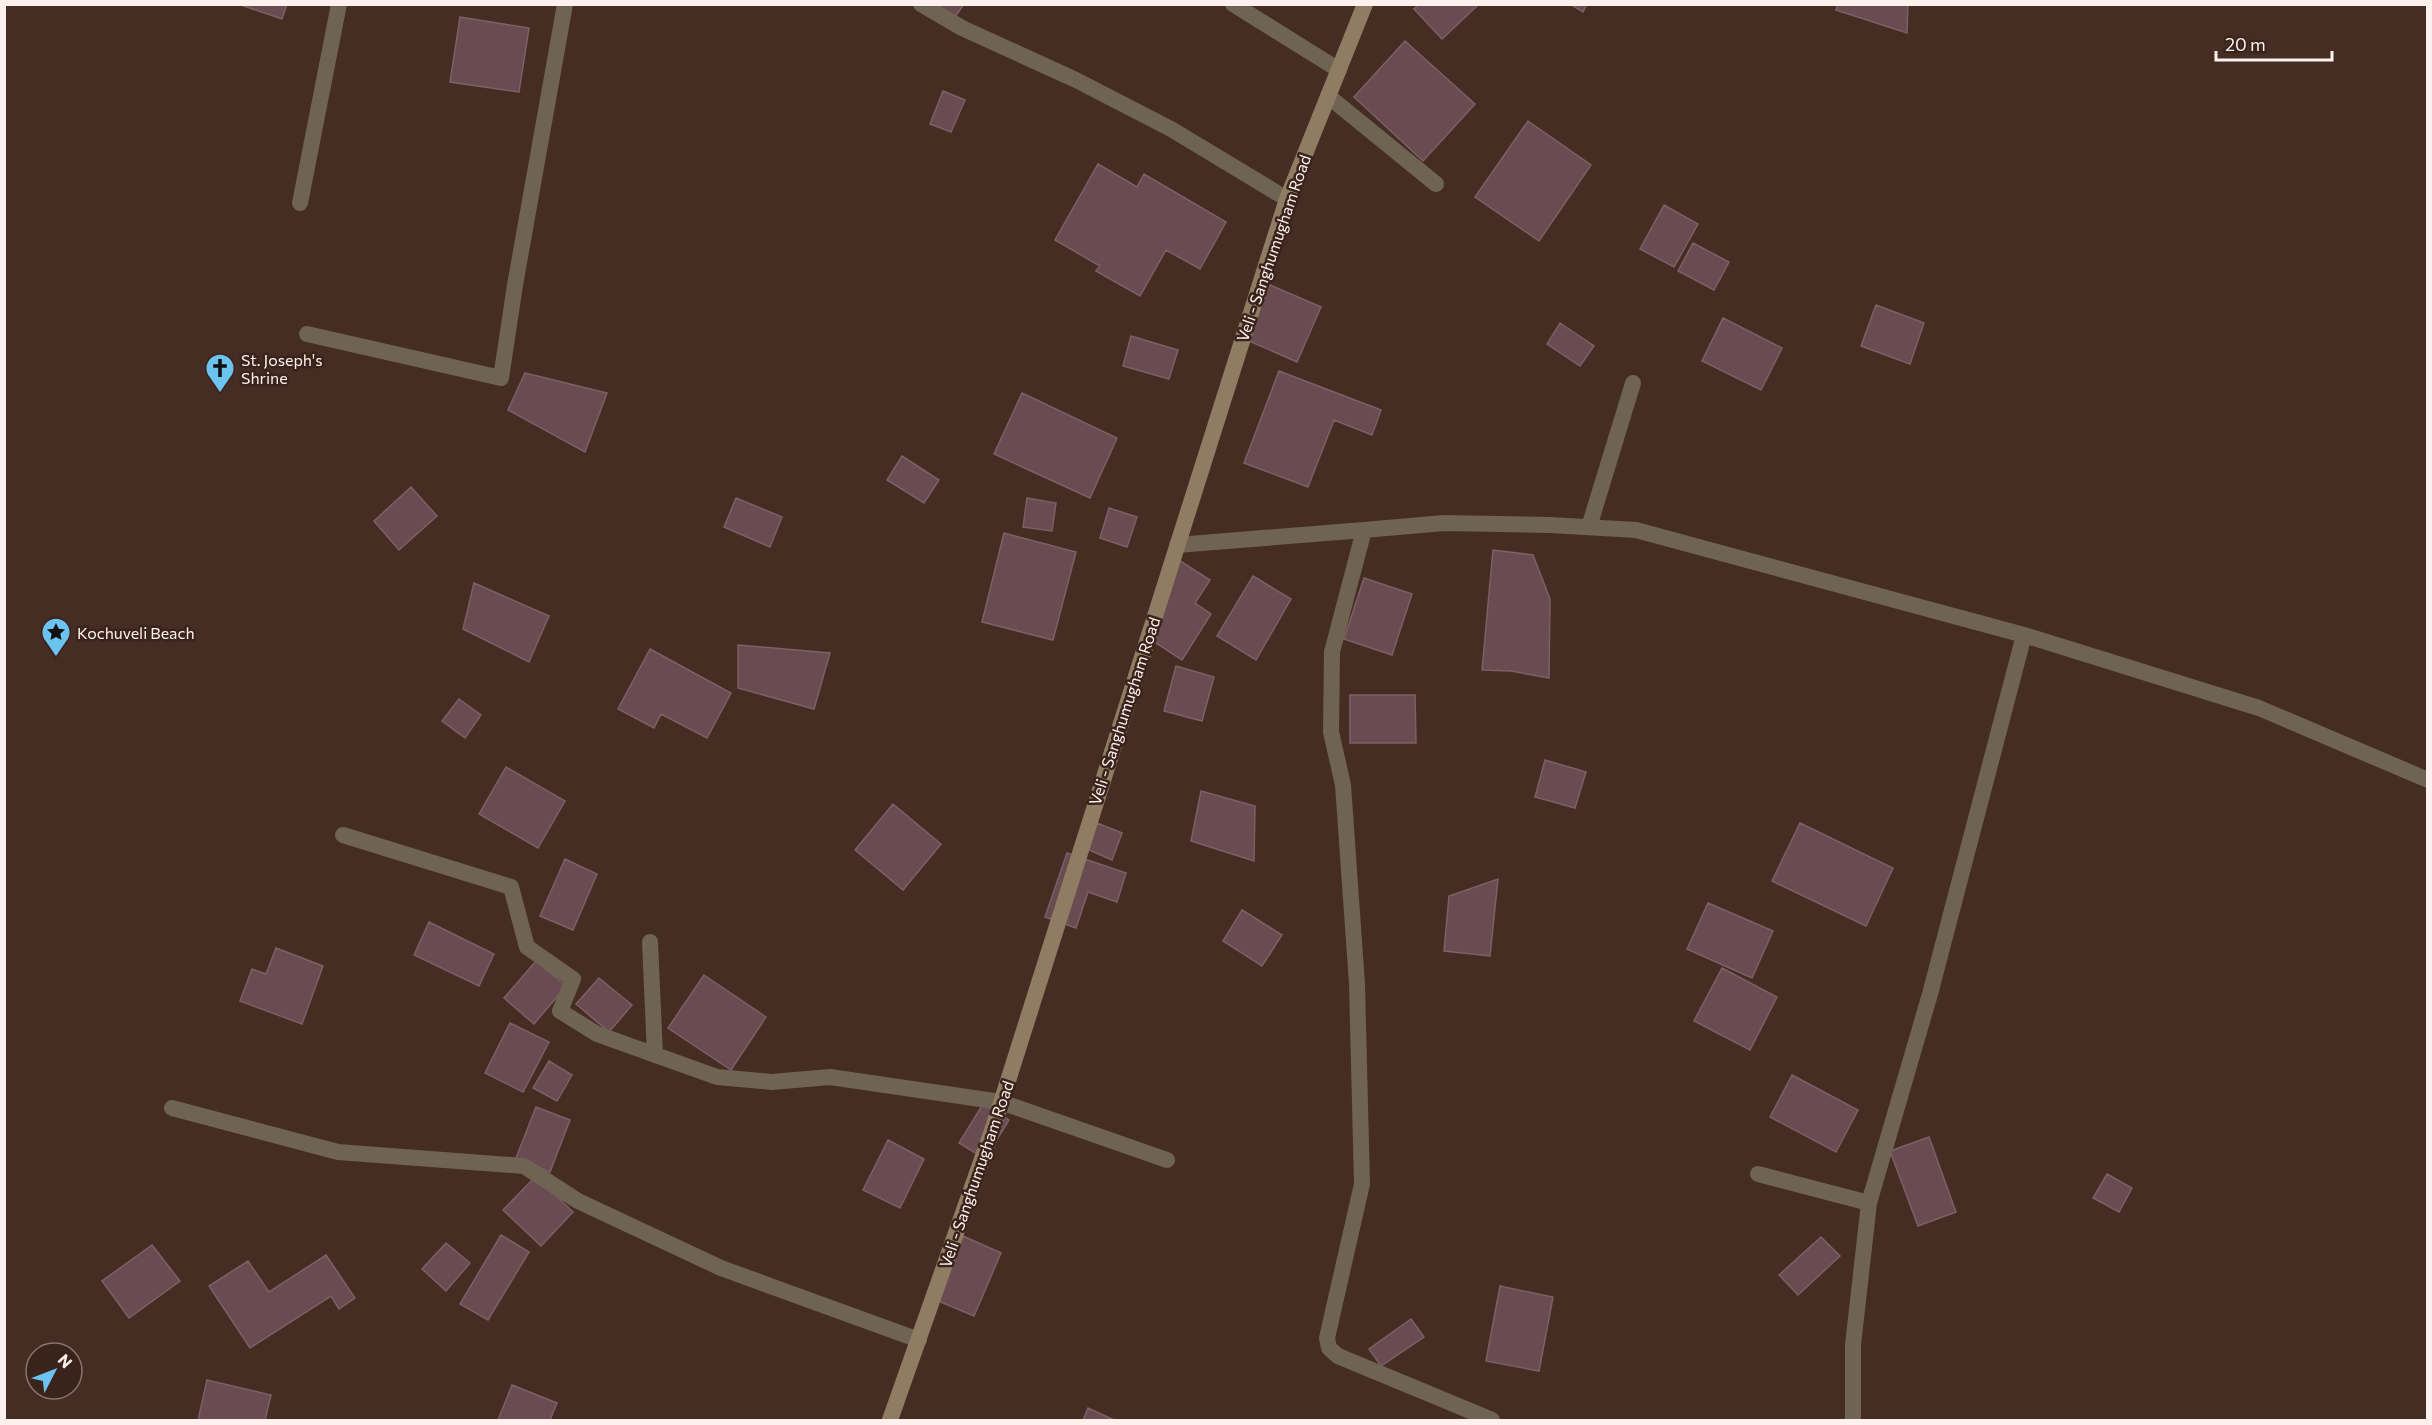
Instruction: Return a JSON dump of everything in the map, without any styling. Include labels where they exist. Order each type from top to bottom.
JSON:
[{"type":"main road","name":"Veli - Sanghumugham Road","points":[[890,1420],[1001,1102],[1287,199],[1365,4]]},
{"type":"street","points":[[300,204],[339,4]]},
{"type":"street","points":[[307,334],[501,378],[514,285],[565,4]]},
{"type":"street","points":[[921,4],[962,28],[1076,80],[1171,129],[1287,199]]},
{"type":"street","points":[[1233,4],[1339,70]]},
{"type":"street","points":[[1328,96],[1436,184]]},
{"type":"street","points":[[1589,527],[1634,383]]},
{"type":"street","points":[[1177,544],[1444,523],[1636,530],[2024,635],[2259,708],[2427,780]]},
{"type":"street","points":[[1364,530],[1332,652],[1331,720],[1331,732],[1343,785],[1358,984],[1362,1184],[1327,1338],[1329,1348],[1338,1356],[1492,1420]]},
{"type":"street","points":[[1853,1420],[1853,1345],[1869,1203],[1930,994],[2024,635]]},
{"type":"street","points":[[343,835],[511,887],[527,947],[573,979],[560,1011],[597,1034],[717,1077],[772,1082],[830,1077],[1001,1102],[1167,1160]]},
{"type":"street","points":[[650,942],[655,1054]]},
{"type":"street","points":[[172,1108],[338,1152],[524,1166],[578,1201],[721,1268],[919,1340]]},
{"type":"street","points":[[1758,1174],[1869,1203]]},
{"type":"building","points":[[245,4],[287,4],[282,19],[244,6]]},
{"type":"building","points":[[932,4],[964,4],[953,20]]},
{"type":"building","points":[[1419,4],[1479,4],[1442,39],[1414,9]]},
{"type":"building","points":[[1570,4],[1587,4],[1583,12]]},
{"type":"building","points":[[1838,4],[1908,4],[1907,33],[1836,10]]},
{"type":"building","points":[[460,17],[529,28],[519,92],[450,82]]},
{"type":"building","points":[[1405,41],[1475,104],[1423,161],[1354,97]]},
{"type":"building","points":[[943,91],[965,100],[951,132],[930,124]]},
{"type":"building","points":[[1528,121],[1591,165],[1539,241],[1475,197]]},
{"type":"building","points":[[1098,164],[1137,187],[1144,174],[1226,222],[1200,269],[1166,250],[1140,296],[1096,271],[1100,266],[1055,240]]},
{"type":"building","points":[[1664,205],[1698,224],[1674,267],[1640,249]]},
{"type":"building","points":[[1693,243],[1729,262],[1714,290],[1678,271]]},
{"type":"building","points":[[1270,285],[1321,307],[1297,362],[1247,340]]},
{"type":"building","points":[[1876,305],[1924,323],[1910,364],[1861,346]]},
{"type":"building","points":[[1723,318],[1782,348],[1761,390],[1702,361]]},
{"type":"building","points":[[1560,323],[1594,346],[1580,366],[1547,344]]},
{"type":"building","points":[[1131,336],[1178,350],[1169,379],[1123,366]]},
{"type":"building","points":[[1279,371],[1381,410],[1372,435],[1334,420],[1308,487],[1244,463]]},
{"type":"building","points":[[525,373],[607,393],[585,452],[508,410]]},
{"type":"building","points":[[1022,393],[1117,438],[1090,498],[994,454]]},
{"type":"building","points":[[902,456],[939,480],[924,503],[887,480]]},
{"type":"building","points":[[411,487],[437,516],[399,550],[374,521]]},
{"type":"building","points":[[736,498],[782,517],[770,547],[724,527]]},
{"type":"building","points":[[1027,498],[1056,503],[1052,531],[1023,527]]},
{"type":"building","points":[[1109,508],[1137,517],[1127,547],[1100,538]]},
{"type":"building","points":[[1004,533],[1076,552],[1053,640],[982,622]]},
{"type":"building","points":[[1493,550],[1533,555],[1550,599],[1549,678],[1511,671],[1482,670]]},
{"type":"building","points":[[1174,557],[1210,580],[1195,603],[1211,614],[1182,660],[1142,634]]},
{"type":"building","points":[[1253,576],[1291,599],[1256,660],[1217,636]]},
{"type":"building","points":[[1364,578],[1412,594],[1392,655],[1344,639]]},
{"type":"building","points":[[474,583],[549,616],[529,662],[463,629]]},
{"type":"building","points":[[738,645],[830,653],[814,709],[738,688]]},
{"type":"building","points":[[650,649],[731,693],[707,738],[661,714],[654,728],[618,709]]},
{"type":"building","points":[[1176,666],[1214,677],[1202,721],[1164,711]]},
{"type":"building","points":[[1350,695],[1415,695],[1416,743],[1350,743]]},
{"type":"building","points":[[459,699],[481,715],[465,738],[442,721]]},
{"type":"building","points":[[1545,760],[1586,772],[1575,808],[1535,797]]},
{"type":"building","points":[[506,767],[565,801],[538,848],[479,814]]},
{"type":"building","points":[[1201,791],[1255,806],[1254,861],[1191,841]]},
{"type":"building","points":[[893,804],[941,844],[903,890],[855,850]]},
{"type":"building","points":[[1097,823],[1122,833],[1112,860],[1087,849]]},
{"type":"building","points":[[1800,823],[1893,868],[1866,926],[1772,881]]},
{"type":"building","points":[[1067,853],[1126,873],[1117,902],[1088,892],[1076,928],[1045,917]]},
{"type":"building","points":[[565,859],[597,874],[573,930],[540,916]]},
{"type":"building","points":[[1498,879],[1490,956],[1444,951],[1449,896]]},
{"type":"building","points":[[1708,903],[1773,931],[1752,978],[1687,949]]},
{"type":"building","points":[[1242,910],[1282,935],[1262,966],[1223,941]]},
{"type":"building","points":[[429,922],[494,954],[479,986],[414,955]]},
{"type":"building","points":[[276,948],[323,966],[302,1024],[240,1001],[252,969],[266,974]]},
{"type":"building","points":[[536,961],[566,986],[534,1024],[504,998]]},
{"type":"building","points":[[1722,968],[1777,997],[1750,1050],[1694,1021]]},
{"type":"building","points":[[704,975],[766,1017],[731,1070],[668,1028]]},
{"type":"building","points":[[599,978],[632,1005],[609,1032],[576,1004]]},
{"type":"building","points":[[510,1023],[549,1042],[523,1092],[485,1073]]},
{"type":"building","points":[[549,1061],[572,1075],[557,1101],[533,1088]]},
{"type":"building","points":[[1792,1075],[1858,1110],[1836,1152],[1770,1117]]},
{"type":"building","points":[[983,1104],[1009,1120],[985,1159],[959,1143]]},
{"type":"building","points":[[536,1107],[570,1120],[550,1172],[516,1158]]},
{"type":"building","points":[[1929,1137],[1956,1212],[1918,1226],[1890,1151]]},
{"type":"building","points":[[888,1140],[924,1159],[900,1208],[863,1190]]},
{"type":"building","points":[[2107,1174],[2132,1188],[2119,1212],[2093,1198]]},
{"type":"building","points":[[536,1176],[573,1212],[541,1246],[503,1210]]},
{"type":"building","points":[[501,1235],[529,1252],[488,1320],[460,1304]]},
{"type":"building","points":[[963,1236],[1001,1253],[974,1316],[936,1300]]},
{"type":"building","points":[[1821,1237],[1840,1256],[1798,1295],[1779,1275]]},
{"type":"building","points":[[446,1243],[470,1263],[446,1291],[422,1269]]},
{"type":"building","points":[[152,1245],[180,1281],[129,1318],[102,1281]]},
{"type":"building","points":[[326,1255],[355,1298],[339,1309],[331,1296],[250,1348],[209,1286],[248,1261],[269,1292]]},
{"type":"building","points":[[1500,1286],[1553,1297],[1539,1371],[1486,1361]]},
{"type":"building","points":[[1411,1319],[1424,1337],[1381,1366],[1369,1349]]},
{"type":"building","points":[[207,1380],[271,1395],[265,1420],[198,1420]]},
{"type":"building","points":[[512,1385],[557,1403],[550,1420],[498,1420]]},
{"type":"building","points":[[1088,1408],[1114,1420],[1083,1420]]},
{"type":"place","name":"St. Joseph's Shrine","points":[[220,394]]},
{"type":"place","name":"Kochuveli Beach","points":[[56,658]]}]
